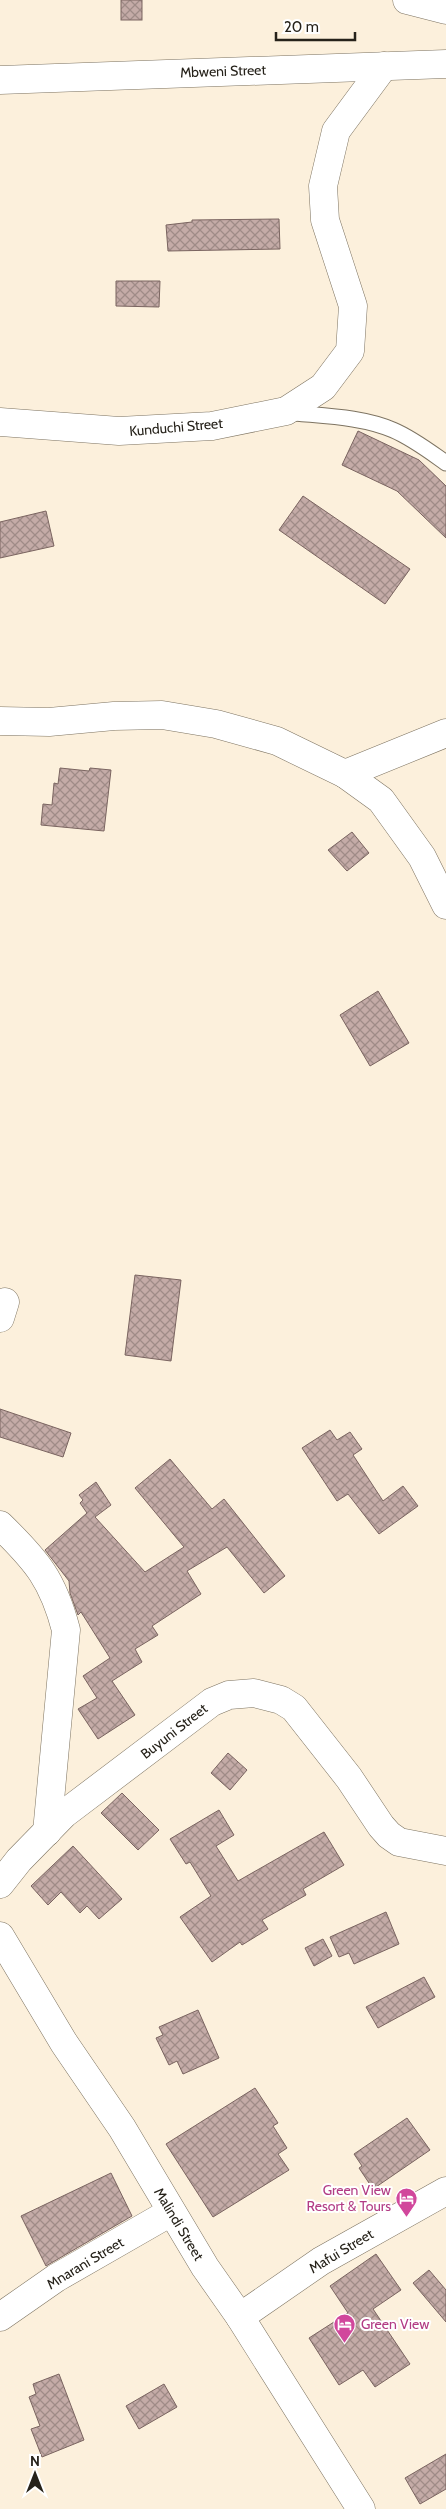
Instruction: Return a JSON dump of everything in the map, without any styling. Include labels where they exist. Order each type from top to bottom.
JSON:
[{"type":"street","points":[[407,0],[446,10]]},
{"type":"street","name":"Mbweni Street","points":[[0,80],[446,64]]},
{"type":"street","name":"Kunduchi Street","points":[[0,422],[119,431],[212,426],[282,412],[323,387],[350,350],[353,306],[325,220],[323,186],[336,130],[384,66]]},
{"type":"street","points":[[0,721],[49,722],[114,716],[162,715],[216,724],[277,741],[345,774],[381,800],[422,857],[446,905]]},
{"type":"street","points":[[345,774],[446,732]]},
{"type":"street","points":[[0,1525],[47,1578],[59,1600],[66,1630],[47,1832]]},
{"type":"street","name":"Buyuni Street","points":[[0,1884],[64,1814],[212,1702],[229,1695],[254,1693],[282,1700],[294,1708],[349,1778],[389,1835],[400,1842],[446,1851]]},
{"type":"street","name":"Malindi Street","points":[[0,1936],[64,2043],[122,2128],[204,2267],[240,2317],[361,2509]]},
{"type":"street","name":"Mafui Street","points":[[240,2317],[321,2262],[446,2191]]},
{"type":"street","name":"Mnarani Street","points":[[0,2317],[56,2278],[171,2212]]},
{"type":"lane","points":[[282,412],[355,420],[391,429],[412,439],[446,463]]},
{"type":"building","points":[[121,0],[142,0],[142,20],[121,20]]},
{"type":"building","points":[[279,219],[280,249],[168,251],[166,225],[192,222],[192,220]]},
{"type":"building","points":[[116,281],[160,281],[159,307],[116,306]]},
{"type":"building","points":[[358,431],[419,460],[446,486],[446,538],[397,491],[342,465]]},
{"type":"building","points":[[303,496],[410,569],[385,604],[279,530]]},
{"type":"building","points":[[46,511],[54,546],[0,558],[0,522]]},
{"type":"building","points":[[60,768],[89,771],[90,768],[111,770],[104,831],[41,825],[43,804],[52,805],[54,783],[58,784]]},
{"type":"building","points":[[352,832],[369,853],[347,871],[328,850]]},
{"type":"building","points":[[378,991],[409,1043],[370,1066],[340,1015]]},
{"type":"building","points":[[135,1275],[181,1280],[171,1361],[125,1355]]},
{"type":"building","points":[[0,1409],[71,1433],[63,1457],[0,1437]]},
{"type":"building","points":[[330,1430],[337,1440],[350,1432],[362,1449],[353,1455],[383,1501],[403,1486],[418,1506],[379,1534],[348,1494],[337,1501],[302,1448]]},
{"type":"building","points":[[170,1459],[212,1509],[224,1499],[285,1576],[264,1593],[227,1547],[187,1571],[201,1594],[152,1626],[158,1635],[135,1649],[142,1662],[112,1681],[135,1715],[98,1739],[78,1709],[97,1698],[83,1676],[110,1658],[81,1612],[78,1615],[70,1593],[69,1581],[45,1550],[87,1513],[80,1503],[83,1500],[79,1495],[96,1482],[111,1505],[95,1517],[145,1572],[184,1547],[135,1488]]},
{"type":"building","points":[[228,1753],[247,1770],[230,1790],[211,1773]]},
{"type":"building","points":[[122,1793],[159,1830],[138,1850],[101,1813]]},
{"type":"building","points":[[219,1810],[234,1835],[216,1846],[238,1881],[324,1832],[344,1865],[303,1889],[306,1895],[262,1920],[268,1929],[242,1945],[240,1942],[212,1962],[180,1917],[211,1896],[190,1862],[186,1864],[170,1839]]},
{"type":"building","points":[[73,1846],[122,1899],[99,1919],[87,1906],[80,1913],[61,1892],[48,1905],[31,1886]]},
{"type":"building","points":[[386,1912],[399,1944],[354,1964],[349,1953],[339,1957],[330,1937]]},
{"type":"building","points":[[323,1939],[332,1956],[314,1966],[305,1948]]},
{"type":"building","points":[[424,1977],[435,1997],[378,2028],[366,2007]]},
{"type":"building","points":[[198,2010],[219,2058],[183,2074],[177,2061],[169,2065],[156,2038],[163,2035],[159,2027]]},
{"type":"building","points":[[255,2088],[278,2123],[273,2126],[287,2148],[278,2154],[289,2170],[213,2217],[166,2144]]},
{"type":"building","points":[[407,2118],[430,2150],[373,2189],[359,2168],[362,2166],[354,2154]]},
{"type":"building","points":[[111,2173],[132,2216],[46,2266],[21,2216]]},
{"type":"building","points":[[376,2254],[401,2290],[373,2309],[410,2364],[375,2387],[363,2370],[339,2385],[309,2338],[348,2313],[330,2286]]},
{"type":"building","points":[[429,2270],[446,2290],[446,2322],[413,2283]]},
{"type":"building","points":[[59,2374],[84,2440],[42,2457],[31,2429],[40,2426],[29,2397],[36,2394],[33,2384]]},
{"type":"building","points":[[164,2384],[177,2407],[139,2429],[126,2406]]},
{"type":"building","points":[[446,2454],[446,2489],[420,2504],[405,2478]]},
{"type":"place","name":"Green View Resort & Tours","points":[[407,2217]]},
{"type":"place","name":"Green View","points":[[345,2343]]}]
